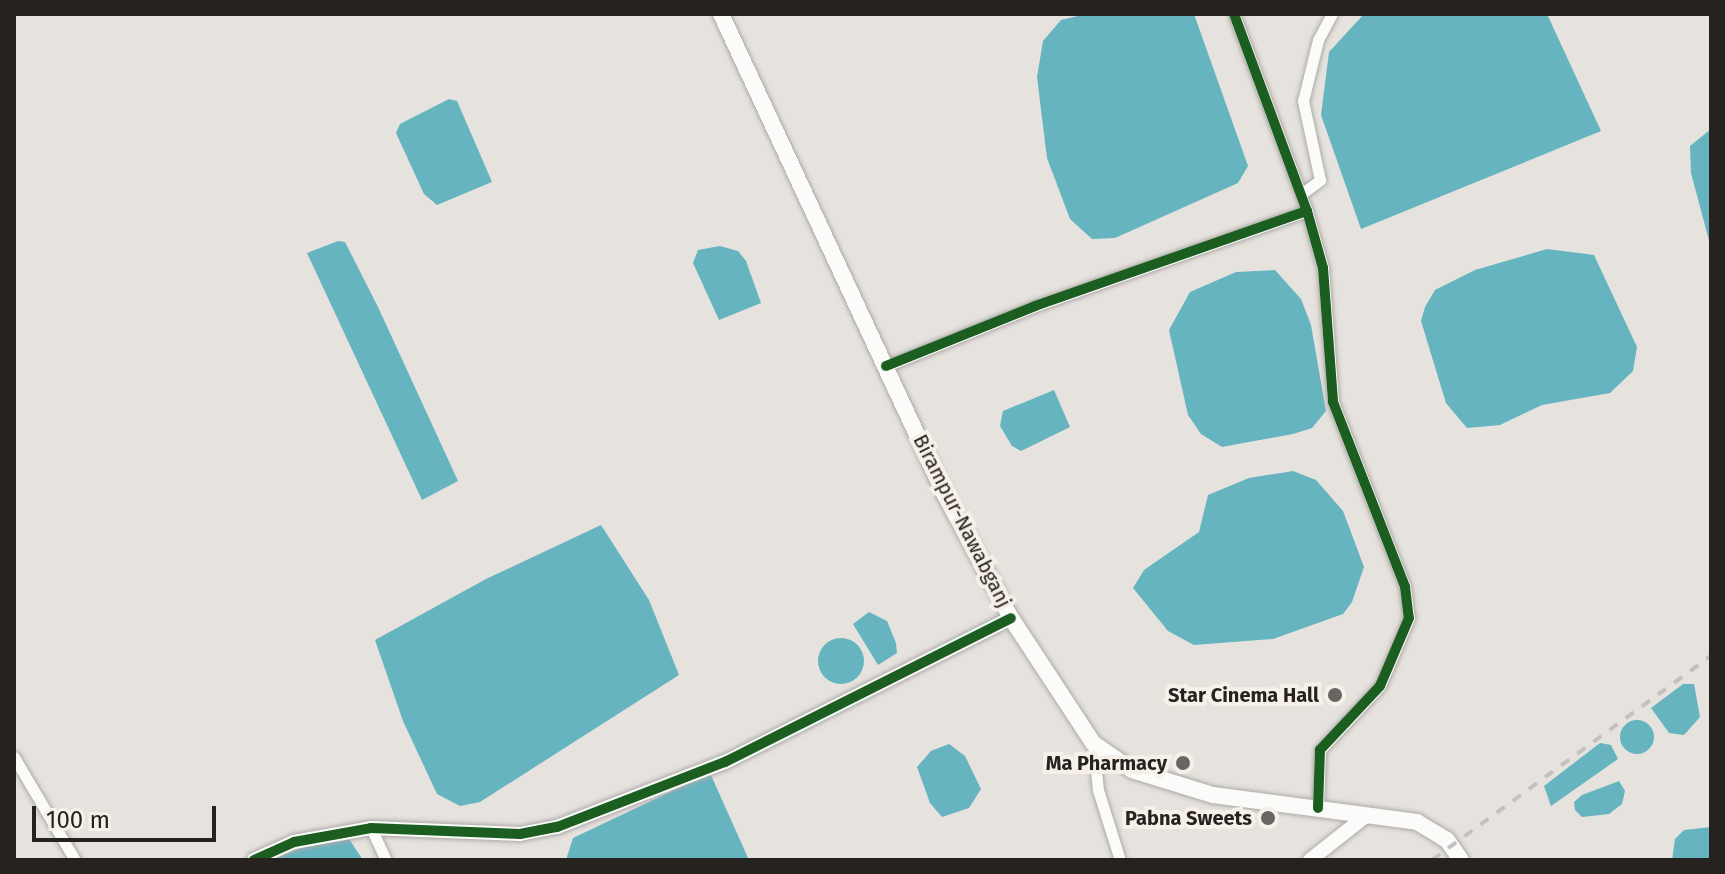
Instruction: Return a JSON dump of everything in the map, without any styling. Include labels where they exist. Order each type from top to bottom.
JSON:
[{"type":"main road","name":"Birampur-Nawabganj","points":[[721,14],[945,495],[1011,618],[1093,743],[1108,757],[1174,784],[1213,795],[1417,822],[1447,840],[1461,860]]},
{"type":"street","points":[[1234,14],[1255,61],[1285,161],[1307,211],[1323,268],[1333,402],[1389,542],[1409,618],[1380,686],[1320,750],[1318,808]]},
{"type":"street","points":[[1301,194],[1320,180],[1303,101],[1318,40],[1332,14]]},
{"type":"street","points":[[886,366],[1035,306],[1307,211]]},
{"type":"street","points":[[254,860],[294,842],[371,828],[520,834],[557,827],[725,762],[1011,618]]},
{"type":"street","points":[[1093,743],[1098,790],[1120,860]]},
{"type":"street","points":[[14,757],[75,860]]},
{"type":"street","points":[[1310,860],[1367,815]]},
{"type":"street","points":[[371,828],[386,860]]},
{"type":"water","points":[[1086,14],[1194,14],[1248,166],[1238,183],[1115,238],[1092,239],[1070,219],[1047,158],[1037,77],[1043,41],[1061,20]]},
{"type":"water","points":[[1364,14],[1547,14],[1601,131],[1361,229],[1321,115],[1329,52]]},
{"type":"water","points":[[449,99],[457,101],[492,182],[437,205],[424,194],[396,133],[400,124]]},
{"type":"water","points":[[1711,129],[1711,248],[1691,173],[1690,146]]},
{"type":"water","points":[[338,241],[345,242],[378,307],[458,481],[422,500],[307,253]]},
{"type":"water","points":[[720,246],[738,251],[746,261],[761,303],[719,320],[693,263],[698,250]]},
{"type":"water","points":[[1547,249],[1594,255],[1637,347],[1633,371],[1610,393],[1542,405],[1500,425],[1467,428],[1446,403],[1421,321],[1425,307],[1435,290],[1475,270]]},
{"type":"water","points":[[1275,270],[1301,299],[1311,325],[1326,411],[1312,428],[1222,447],[1201,434],[1188,415],[1169,330],[1190,292],[1236,272]]},
{"type":"water","points":[[1054,390],[1070,427],[1021,451],[1012,446],[1000,426],[1003,411]]},
{"type":"water","points":[[1293,471],[1316,480],[1343,511],[1364,567],[1352,602],[1343,614],[1273,639],[1194,645],[1168,631],[1133,588],[1144,570],[1199,532],[1208,495],[1249,478]]},
{"type":"water","points":[[601,525],[649,600],[679,675],[480,802],[460,806],[437,794],[403,721],[375,640],[486,579]]},
{"type":"water","points":[[869,612],[887,621],[896,643],[897,653],[878,665],[853,624]]},
{"type":"water","points":[[841,638],[857,645],[864,661],[857,677],[841,684],[825,677],[818,661],[825,645]]},
{"type":"water","points":[[1683,684],[1694,684],[1700,717],[1684,735],[1669,733],[1651,708]]},
{"type":"water","points":[[1637,720],[1649,725],[1654,737],[1649,749],[1637,754],[1625,749],[1620,737],[1625,725]]},
{"type":"water","points":[[1600,743],[1611,745],[1618,759],[1551,806],[1544,786]]},
{"type":"water","points":[[949,744],[965,756],[981,789],[969,808],[942,817],[930,803],[917,767],[931,751]]},
{"type":"water","points":[[710,773],[749,860],[566,860],[573,838]]},
{"type":"water","points":[[1619,781],[1625,791],[1622,804],[1609,814],[1582,817],[1575,810],[1574,802],[1582,795]]},
{"type":"water","points":[[1711,827],[1711,860],[1672,860],[1675,839],[1684,830]]},
{"type":"water","points":[[349,839],[363,860],[272,860],[310,844]]},
{"type":"railway","points":[[1432,860],[1711,656]]},
{"type":"cycle path","points":[[1234,14],[1307,211],[1323,268],[1333,402],[1405,587],[1409,618],[1380,686],[1320,750],[1318,808]]},
{"type":"cycle path","points":[[886,366],[1035,306],[1307,211]]},
{"type":"cycle path","points":[[254,860],[294,842],[371,828],[520,834],[557,827],[725,762],[1011,618]]},
{"type":"place","name":"Star Cinema Hall","points":[[1335,695]]},
{"type":"place","name":"Ma Pharmacy","points":[[1183,763]]},
{"type":"place","name":"Pabna Sweets","points":[[1268,818]]}]
